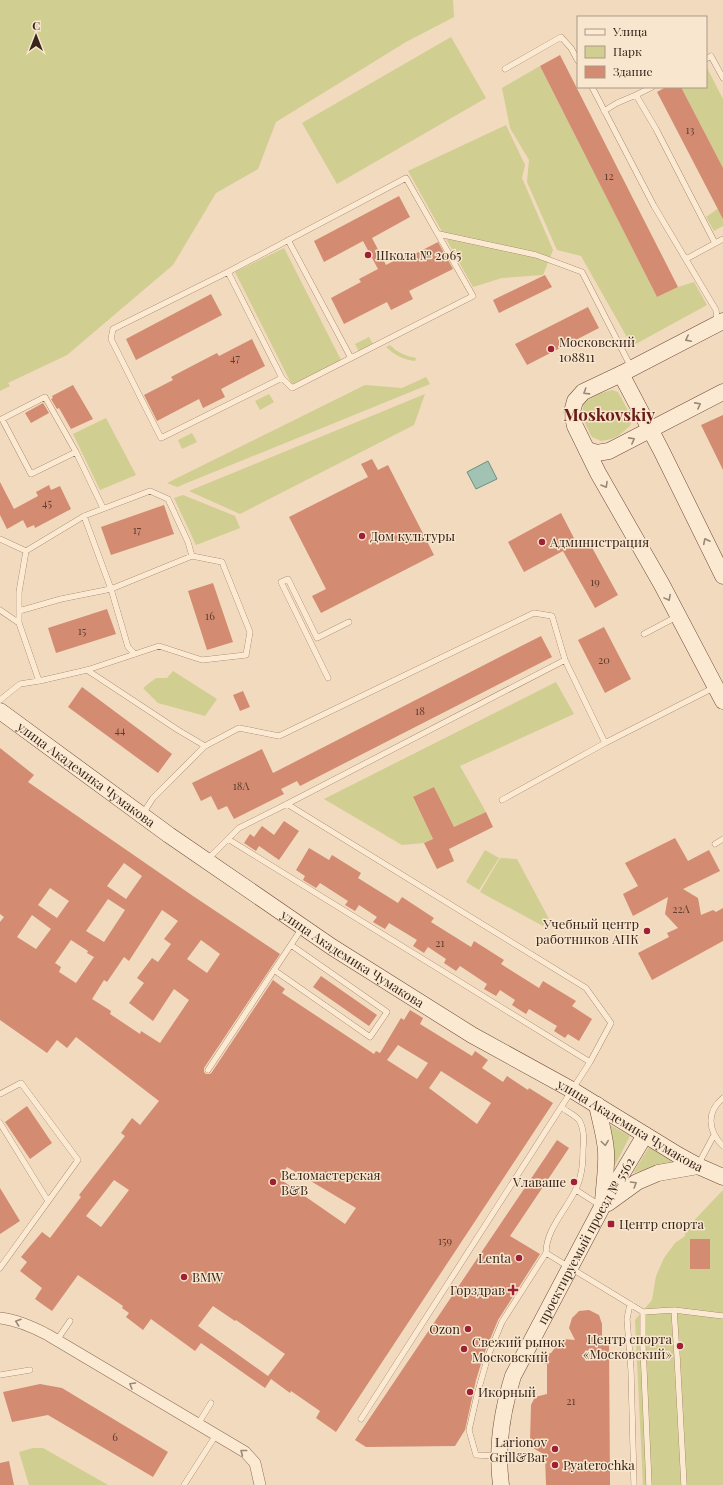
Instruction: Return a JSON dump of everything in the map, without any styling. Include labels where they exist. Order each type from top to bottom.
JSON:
[{"type":"street","points":[[719,694],[678,616],[598,473],[575,426],[572,412],[575,401],[584,392],[720,323]]},
{"type":"street","points":[[626,372],[650,430],[722,572]]},
{"type":"street","points":[[587,450],[596,453],[609,451],[723,392]]},
{"type":"street","name":"улица Академика Чумакова","points":[[0,711],[142,815],[303,927],[472,1035],[572,1090],[698,1166],[723,1178]]},
{"type":"street","points":[[597,1105],[606,1152],[602,1207]]},
{"type":"street","name":"проектируемый проезд № 5562","points":[[500,1485],[499,1444],[503,1413],[513,1376],[602,1207],[645,1135]]},
{"type":"street","points":[[602,1207],[637,1182],[658,1173],[698,1166]]},
{"type":"street","points":[[0,1318],[32,1326],[217,1434],[245,1452],[255,1463],[260,1485]]},
{"type":"lane","points":[[505,69],[561,37],[571,48],[577,59]]},
{"type":"lane","points":[[707,58],[711,56],[723,78]]},
{"type":"lane","points":[[592,88],[654,206],[716,310],[720,323]]},
{"type":"lane","points":[[604,111],[617,103],[650,88]]},
{"type":"lane","points":[[636,95],[656,129],[715,243]]},
{"type":"lane","points":[[228,272],[282,378],[292,388],[473,296],[406,178],[228,272],[113,330],[111,339],[161,438],[282,378]]},
{"type":"lane","points":[[439,234],[536,255],[582,272],[626,372]]},
{"type":"lane","points":[[686,259],[723,239]]},
{"type":"lane","points":[[288,240],[351,358]]},
{"type":"lane","points":[[76,452],[31,474],[2,419],[45,398],[76,452],[103,508]]},
{"type":"lane","points":[[39,681],[19,623],[18,592],[26,551],[84,516],[150,491],[168,499],[188,542],[192,556]]},
{"type":"lane","points":[[84,516],[111,589],[128,647],[135,654]]},
{"type":"lane","points":[[0,539],[26,551]]},
{"type":"lane","points":[[0,700],[20,684],[87,670],[159,646],[202,660],[246,655],[250,632],[222,562],[192,556],[111,589],[61,599],[19,611]]},
{"type":"lane","points":[[328,678],[281,582],[288,579],[317,638],[349,622]]},
{"type":"lane","points":[[0,610],[19,623]]},
{"type":"lane","points":[[142,815],[153,798],[205,746],[239,728],[279,736],[534,613],[552,616],[565,660],[604,742]]},
{"type":"lane","points":[[644,634],[678,616]]},
{"type":"lane","points":[[207,860],[239,828],[565,660]]},
{"type":"lane","points":[[87,670],[205,746]]},
{"type":"lane","points":[[502,800],[604,742],[719,694]]},
{"type":"lane","points":[[287,804],[586,988],[611,1023],[590,1062],[361,1419]]},
{"type":"lane","points":[[228,839],[590,1062]]},
{"type":"lane","points":[[715,844],[723,839]]},
{"type":"lane","points":[[208,1070],[303,927]]},
{"type":"lane","points":[[274,970],[370,1037],[387,1012],[291,945]]},
{"type":"lane","points":[[0,1094],[21,1083],[78,1160],[0,1268]]},
{"type":"lane","points":[[723,1098],[716,1104],[711,1127],[714,1135],[723,1146]]},
{"type":"lane","points":[[499,1456],[476,1455],[469,1430],[488,1356],[502,1322],[546,1254],[546,1244],[549,1237],[576,1190],[583,1165],[584,1139],[582,1127],[578,1119],[561,1107]]},
{"type":"lane","points":[[0,1123],[48,1201]]},
{"type":"lane","points":[[698,1166],[714,1135]]},
{"type":"lane","points":[[576,1190],[602,1207]]},
{"type":"lane","points":[[546,1254],[643,1312],[674,1310],[723,1316]]},
{"type":"lane","points":[[630,1304],[627,1319],[631,1370],[634,1485]]},
{"type":"lane","points":[[674,1310],[684,1485]]},
{"type":"lane","points":[[643,1312],[649,1485]]},
{"type":"lane","points":[[57,1340],[70,1321]]},
{"type":"lane","points":[[0,1375],[30,1370]]},
{"type":"lane","points":[[198,1424],[211,1403]]},
{"type":"lane","points":[[184,1485],[217,1434]]},
{"type":"green space","points":[[0,0],[453,0],[454,17],[406,42],[276,122],[258,169],[216,193],[173,265],[67,355],[8,383],[10,386],[0,391]]},
{"type":"green space","points":[[451,37],[486,98],[337,184],[302,123]]},
{"type":"green space","points":[[540,66],[657,297],[678,287],[694,282],[707,305],[632,346],[581,256],[557,250],[527,182],[529,160],[510,128],[502,88]]},
{"type":"green space","points":[[707,68],[723,99],[723,168],[682,88],[707,88]]},
{"type":"green space","points":[[506,125],[525,165],[522,178],[553,250],[543,275],[502,278],[473,287],[408,171]]},
{"type":"green space","points":[[723,205],[723,226],[714,231],[706,217]]},
{"type":"green space","points":[[284,248],[341,360],[292,385],[235,272]]},
{"type":"green space","points":[[369,337],[373,344],[359,352],[355,344]]},
{"type":"green space","points":[[390,345],[402,354],[416,358],[415,361],[396,355],[386,347]]},
{"type":"green space","points":[[426,377],[430,384],[177,487],[167,483],[365,385],[402,388]]},
{"type":"green space","points":[[612,390],[618,392],[632,418],[630,426],[618,436],[601,441],[592,437],[584,420],[584,402],[598,394]]},
{"type":"green space","points":[[269,394],[274,402],[260,410],[255,401]]},
{"type":"green space","points":[[425,394],[414,425],[240,514],[189,491]]},
{"type":"green space","points":[[106,418],[136,475],[100,490],[73,434]]},
{"type":"green space","points":[[192,433],[197,442],[182,449],[178,440]]},
{"type":"green space","points":[[183,495],[235,516],[240,528],[196,545],[174,498]]},
{"type":"green space","points":[[173,671],[217,699],[205,716],[158,703],[143,688],[156,678],[167,678]]},
{"type":"green space","points":[[556,682],[574,714],[460,766],[486,812],[454,827],[434,787],[413,798],[433,839],[424,843],[402,845],[324,799]]},
{"type":"green space","points":[[485,850],[499,858],[479,890],[466,882]]},
{"type":"green space","points":[[500,858],[517,859],[549,919],[543,926],[480,892]]},
{"type":"green space","points":[[610,1125],[630,1136],[614,1167]]},
{"type":"green space","points":[[649,1147],[675,1162],[633,1173]]},
{"type":"green space","name":"Центр спорта «Московский»","points":[[722,1191],[723,1485],[643,1485],[635,1320],[652,1300],[656,1276],[664,1258],[675,1243],[685,1236],[686,1229]]},
{"type":"green space","points":[[33,1448],[43,1448],[108,1485],[29,1485],[19,1452]]},
{"type":"shaded area","points":[[488,461],[497,479],[476,489],[467,472]]},
{"type":"building","points":[[560,55],[678,287],[657,297],[540,66]]},
{"type":"building","points":[[664,88],[682,88],[723,168],[723,219],[657,92]]},
{"type":"building","points":[[399,196],[410,217],[372,238],[386,265],[405,255],[407,258],[438,242],[453,269],[409,291],[413,299],[391,310],[387,302],[344,324],[331,298],[361,282],[359,279],[378,269],[363,241],[324,262],[314,241]]},
{"type":"building","points":[[545,275],[552,287],[499,313],[493,300]]},
{"type":"building","points":[[211,294],[222,315],[136,360],[126,339]]},
{"type":"building","points":[[588,307],[599,328],[527,365],[515,344]]},
{"type":"building","points":[[252,339],[265,366],[221,389],[225,397],[203,408],[199,399],[157,421],[144,395],[173,380],[171,377],[217,353],[219,356]]},
{"type":"building","points":[[73,385],[93,419],[71,429],[59,408],[57,409],[51,399],[53,398],[52,396]]},
{"type":"building","points":[[43,403],[49,413],[31,423],[25,413]]},
{"type":"building","points":[[723,415],[723,470],[701,425]]},
{"type":"building","name":"Дом культуры","points":[[372,459],[378,470],[388,465],[434,555],[321,613],[312,596],[326,589],[289,517],[368,477],[361,464]]},
{"type":"building","points":[[0,482],[14,509],[38,496],[36,492],[49,485],[51,490],[60,486],[71,509],[35,528],[34,525],[27,528],[23,520],[7,529],[0,515]]},
{"type":"building","points":[[164,505],[174,534],[111,555],[101,527]]},
{"type":"building","points":[[561,513],[579,548],[589,542],[618,595],[595,608],[563,551],[524,572],[508,542]]},
{"type":"building","points":[[213,583],[233,642],[207,650],[188,591]]},
{"type":"building","points":[[107,609],[116,634],[56,653],[48,628]]},
{"type":"building","points":[[604,627],[631,679],[605,693],[578,640]]},
{"type":"building","points":[[541,636],[552,657],[300,786],[297,781],[281,789],[284,794],[234,819],[227,806],[218,810],[211,796],[201,801],[192,783],[262,749],[273,773]]},
{"type":"building","points":[[82,687],[172,754],[158,773],[68,707]]},
{"type":"building","points":[[243,691],[250,707],[240,711],[233,695]]},
{"type":"building","points":[[0,748],[34,775],[28,782],[280,954],[204,1068],[204,1072],[206,1074],[210,1074],[212,1072],[273,980],[285,989],[282,993],[374,1054],[376,1051],[380,1053],[401,1018],[404,1020],[410,1010],[423,1018],[420,1024],[472,1056],[475,1051],[488,1060],[482,1068],[503,1082],[507,1076],[528,1090],[529,1088],[553,1103],[336,1432],[316,1418],[320,1411],[291,1391],[290,1393],[271,1379],[265,1388],[201,1343],[195,1351],[151,1319],[143,1330],[126,1317],[129,1313],[122,1308],[123,1306],[78,1275],[52,1311],[35,1299],[42,1288],[20,1271],[27,1262],[21,1257],[42,1232],[50,1238],[81,1197],[79,1195],[125,1136],[121,1133],[132,1118],[140,1125],[159,1101],[76,1037],[67,1048],[57,1040],[47,1053],[0,1020],[0,922],[4,917],[0,914]],"holes":[[[124,863],[142,876],[126,899],[107,886]],[[50,888],[69,901],[57,918],[38,905]],[[108,899],[125,910],[104,942],[86,931]],[[162,910],[178,921],[164,939],[171,944],[158,962],[152,958],[137,978],[144,983],[129,1003],[153,1021],[174,989],[189,1000],[160,1043],[141,1031],[140,1034],[110,1014],[111,1011],[92,999],[104,980],[107,982],[124,957],[129,961]],[[32,915],[51,929],[36,949],[17,937]],[[71,940],[88,951],[87,953],[94,957],[76,983],[59,972],[61,967],[55,963]],[[201,940],[220,954],[207,973],[187,959]],[[398,1045],[428,1063],[417,1079],[387,1060]],[[441,1071],[491,1103],[477,1124],[429,1088]],[[287,1167],[356,1208],[345,1224],[280,1179]],[[114,1180],[129,1190],[101,1227],[86,1216]],[[213,1306],[285,1354],[268,1376],[198,1326]]]},
{"type":"building","points":[[434,787],[454,827],[486,812],[493,827],[449,849],[454,861],[437,869],[424,843],[433,839],[413,797]]},
{"type":"building","points":[[284,821],[299,831],[279,860],[259,846],[256,851],[244,843],[250,834],[254,837],[262,826],[274,835]]},
{"type":"building","points":[[675,838],[688,861],[709,850],[720,871],[683,889],[698,898],[701,915],[713,910],[716,912],[723,908],[723,941],[652,980],[638,953],[669,937],[667,933],[678,928],[665,914],[668,897],[633,916],[623,894],[638,886],[625,863]]},
{"type":"building","points":[[309,848],[329,860],[332,855],[361,873],[358,878],[398,903],[402,897],[434,918],[431,922],[471,947],[474,941],[504,960],[501,964],[539,988],[543,981],[576,1001],[572,1006],[592,1019],[579,1041],[568,1034],[565,1038],[554,1031],[557,1026],[529,1009],[526,1014],[512,1005],[515,1000],[500,990],[496,996],[484,989],[487,984],[460,966],[456,971],[444,963],[446,959],[428,947],[424,953],[413,946],[417,940],[389,923],[385,929],[373,922],[377,917],[359,905],[355,911],[345,905],[348,901],[320,883],[316,888],[303,880],[305,876],[296,870]]},
{"type":"building","points":[[321,976],[377,1015],[369,1026],[313,987]]},
{"type":"building","points":[[27,1106],[52,1143],[30,1159],[5,1122]]},
{"type":"building","name":"Свежий рынок Московский","points":[[557,1140],[569,1148],[510,1236],[540,1254],[498,1320],[484,1354],[476,1380],[465,1430],[455,1446],[366,1447],[355,1440]]},
{"type":"building","points":[[0,1188],[20,1221],[0,1234]]},
{"type":"building","points":[[690,1239],[710,1239],[710,1269],[690,1269]]},
{"type":"building","points":[[589,1310],[599,1315],[602,1324],[602,1339],[609,1340],[610,1485],[546,1485],[545,1455],[533,1448],[530,1441],[531,1405],[535,1397],[547,1394],[547,1364],[543,1363],[548,1354],[551,1353],[562,1339],[575,1340],[569,1328],[572,1318],[579,1311]]},
{"type":"building","points":[[40,1384],[62,1388],[168,1452],[153,1477],[48,1415],[12,1422],[3,1392]]},
{"type":"building","points":[[9,1461],[14,1485],[0,1485],[0,1463]]},
{"type":"place","name":"Школа № 2065","points":[[368,255]]},
{"type":"place","name":"Московский 108811","points":[[551,349]]},
{"type":"place","name":"Дом культуры","points":[[362,536]]},
{"type":"place","name":"Администрация","points":[[542,542]]},
{"type":"place","name":"Учебный центр работников АПК","points":[[647,931]]},
{"type":"place","name":"Веломастерская B&B","points":[[273,1182]]},
{"type":"place","name":"Vлаваше","points":[[574,1182]]},
{"type":"place","name":"Центр спорта","points":[[611,1224]]},
{"type":"place","name":"Lenta","points":[[519,1258]]},
{"type":"place","name":"BMW","points":[[184,1277]]},
{"type":"place","name":"Горздрав","points":[[513,1290]]},
{"type":"place","name":"Ozon","points":[[468,1329]]},
{"type":"place","name":"Центр спорта «Московский»","points":[[680,1346]]},
{"type":"place","name":"Свежий рынок Московский","points":[[464,1349]]},
{"type":"place","name":"Икорный","points":[[470,1392]]},
{"type":"place","name":"Larionov Grill&Bar","points":[[555,1449]]},
{"type":"place","name":"Pyaterochka","points":[[555,1465]]},
{"type":"district","name":"Moskovskiy","points":[[609,415]]}]
